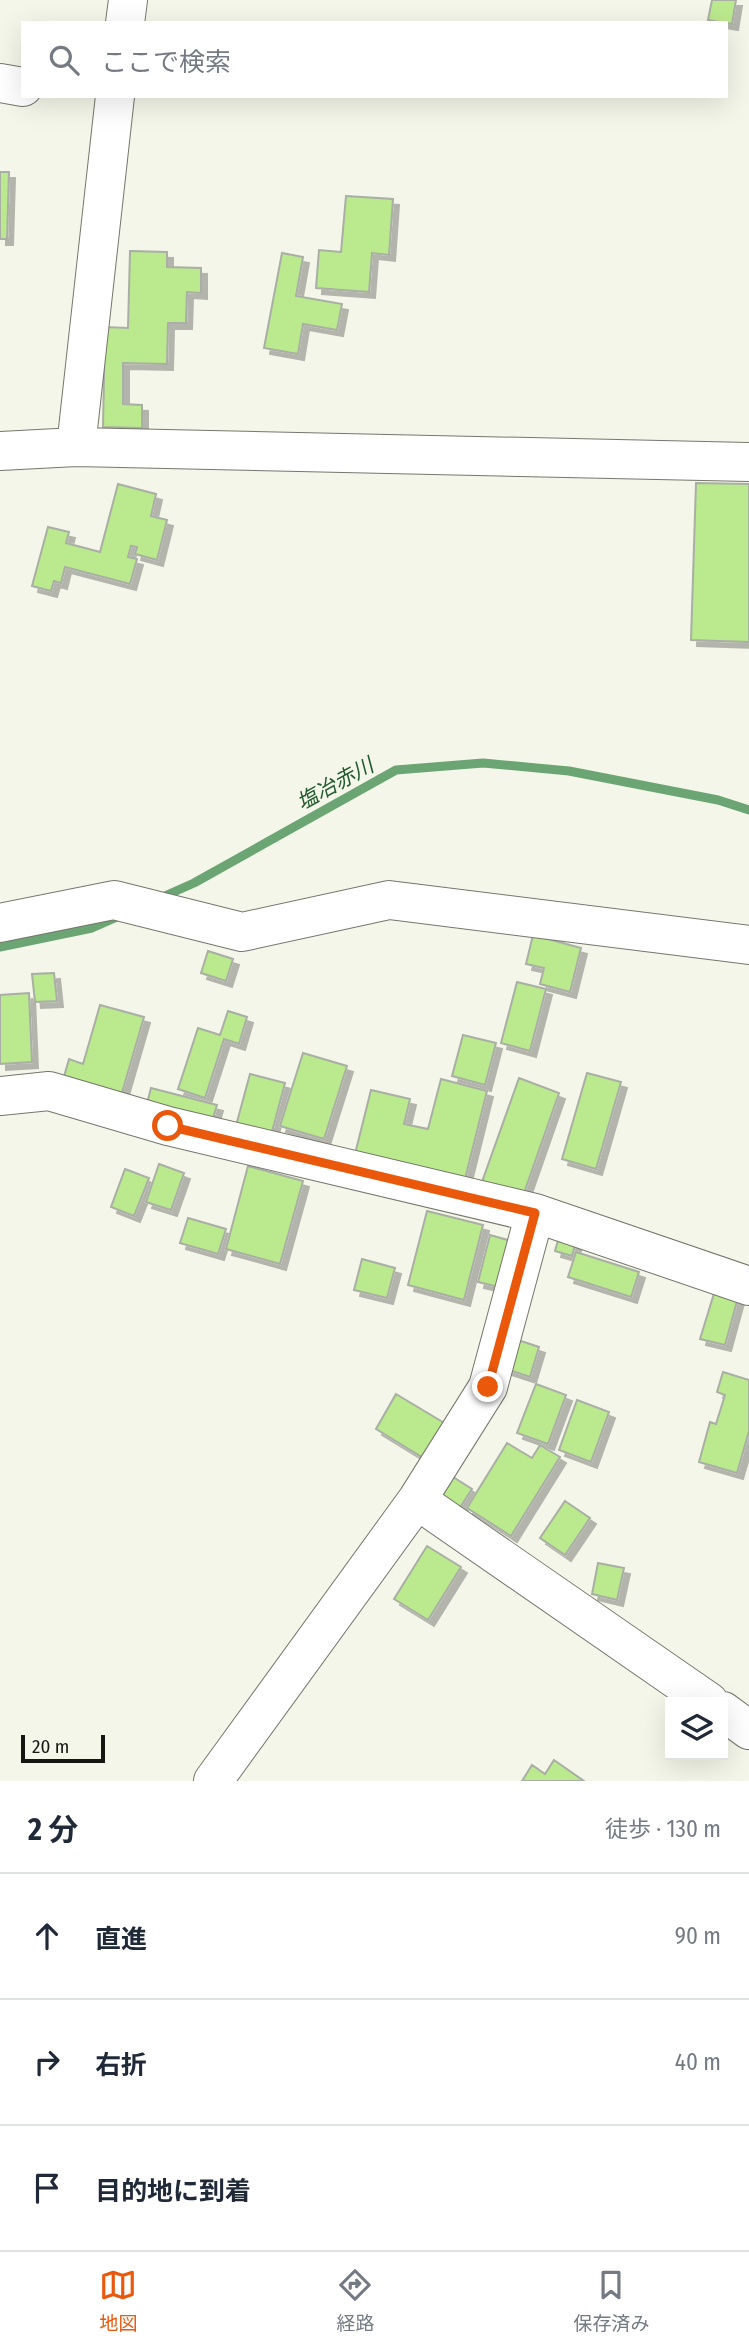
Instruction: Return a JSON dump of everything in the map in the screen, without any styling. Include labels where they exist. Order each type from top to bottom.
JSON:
[{"type":"street","points":[[125,21],[128,0]]},
{"type":"street","points":[[0,83],[21,87]]},
{"type":"street","points":[[76,447],[104,98]]},
{"type":"street","points":[[0,451],[76,447],[749,462]]},
{"type":"street","points":[[0,923],[114,900],[242,932],[389,900],[749,945]]},
{"type":"street","points":[[0,1097],[49,1091],[168,1126],[535,1213],[749,1286]]},
{"type":"street","points":[[213,1781],[417,1500],[488,1387],[535,1213]]},
{"type":"street","points":[[417,1500],[702,1697]]},
{"type":"street","points":[[728,1715],[749,1730]]},
{"type":"building","points":[[712,0],[736,0],[732,24],[728,21],[708,20]]},
{"type":"building","points":[[0,172],[9,172],[7,239],[0,239]]},
{"type":"building","points":[[346,196],[393,199],[389,255],[372,253],[369,292],[316,288],[319,250],[341,252]]},
{"type":"building","points":[[130,251],[167,252],[167,267],[201,268],[201,293],[187,292],[186,323],[168,323],[167,364],[123,363],[123,404],[142,405],[142,428],[103,427],[105,327],[128,328]]},
{"type":"building","points":[[282,253],[303,257],[296,296],[342,304],[337,330],[303,324],[298,354],[264,348]]},
{"type":"building","points":[[696,483],[749,484],[749,642],[691,640]]},
{"type":"building","points":[[118,484],[156,494],[151,516],[167,520],[157,560],[135,554],[137,547],[131,546],[128,557],[137,559],[130,584],[65,567],[61,583],[54,581],[51,591],[32,586],[48,527],[69,532],[66,543],[100,552]]},
{"type":"building","points":[[533,935],[581,948],[570,992],[540,984],[544,968],[526,964]]},
{"type":"building","points":[[208,951],[233,959],[226,981],[201,973]]},
{"type":"building","points":[[54,973],[57,1001],[35,1002],[32,974]]},
{"type":"building","points":[[517,982],[546,989],[530,1051],[501,1043]]},
{"type":"building","points":[[29,993],[32,1062],[0,1064],[0,995]]},
{"type":"building","points":[[100,1005],[144,1017],[119,1103],[61,1087],[69,1059],[83,1064]]},
{"type":"building","points":[[228,1011],[247,1017],[239,1044],[224,1039],[205,1098],[178,1089],[198,1028],[220,1035]]},
{"type":"building","points":[[463,1035],[496,1043],[485,1085],[452,1076]]},
{"type":"building","points":[[303,1053],[347,1066],[324,1139],[280,1126]]},
{"type":"building","points":[[587,1073],[621,1082],[596,1169],[562,1159]]},
{"type":"building","points":[[250,1074],[285,1083],[269,1143],[234,1133]]},
{"type":"building","points":[[519,1078],[559,1093],[523,1196],[482,1182]]},
{"type":"building","points":[[441,1079],[487,1091],[465,1179],[353,1162],[371,1090],[410,1099],[404,1124],[428,1129]]},
{"type":"building","points":[[151,1088],[217,1105],[210,1128],[145,1111]]},
{"type":"building","points":[[159,1164],[184,1173],[171,1210],[146,1202]]},
{"type":"building","points":[[248,1166],[303,1181],[280,1264],[226,1249]]},
{"type":"building","points":[[125,1169],[149,1178],[134,1216],[111,1207]]},
{"type":"building","points":[[427,1211],[483,1225],[464,1300],[408,1285]]},
{"type":"building","points":[[188,1218],[226,1229],[218,1254],[180,1243]]},
{"type":"building","points":[[560,1233],[577,1238],[572,1256],[555,1251]]},
{"type":"building","points":[[490,1235],[515,1242],[503,1288],[478,1282]]},
{"type":"building","points":[[576,1252],[639,1272],[631,1297],[568,1277]]},
{"type":"building","points":[[362,1259],[395,1268],[387,1298],[354,1290]]},
{"type":"building","points":[[716,1287],[739,1294],[725,1345],[700,1339]]},
{"type":"building","points":[[515,1339],[539,1347],[530,1377],[506,1369]]},
{"type":"building","points":[[723,1372],[749,1380],[749,1431],[737,1473],[699,1462],[710,1422],[716,1424],[725,1395],[717,1392]]},
{"type":"building","points":[[536,1384],[566,1395],[548,1444],[517,1433]]},
{"type":"building","points":[[396,1394],[451,1427],[430,1462],[376,1429]]},
{"type":"building","points":[[577,1400],[609,1412],[591,1462],[559,1450]]},
{"type":"building","points":[[507,1443],[532,1458],[540,1445],[560,1457],[511,1536],[467,1508]]},
{"type":"building","points":[[450,1475],[472,1489],[459,1509],[437,1496]]},
{"type":"building","points":[[565,1501],[590,1518],[565,1555],[540,1538]]},
{"type":"building","points":[[427,1546],[461,1567],[428,1620],[394,1599]]},
{"type":"building","points":[[598,1563],[624,1568],[617,1600],[592,1594]]},
{"type":"building","points":[[554,1760],[584,1781],[522,1781],[532,1765],[545,1774]]},
{"type":"waterway","name":"塩冶赤川","points":[[158,899],[194,883],[396,770],[483,763],[569,771],[718,800],[749,810]]},
{"type":"waterway","name":"塩冶赤川","points":[[0,947],[92,928],[117,917]]},
{"type":"route","points":[[168,1126],[535,1213],[488,1387]]}]
